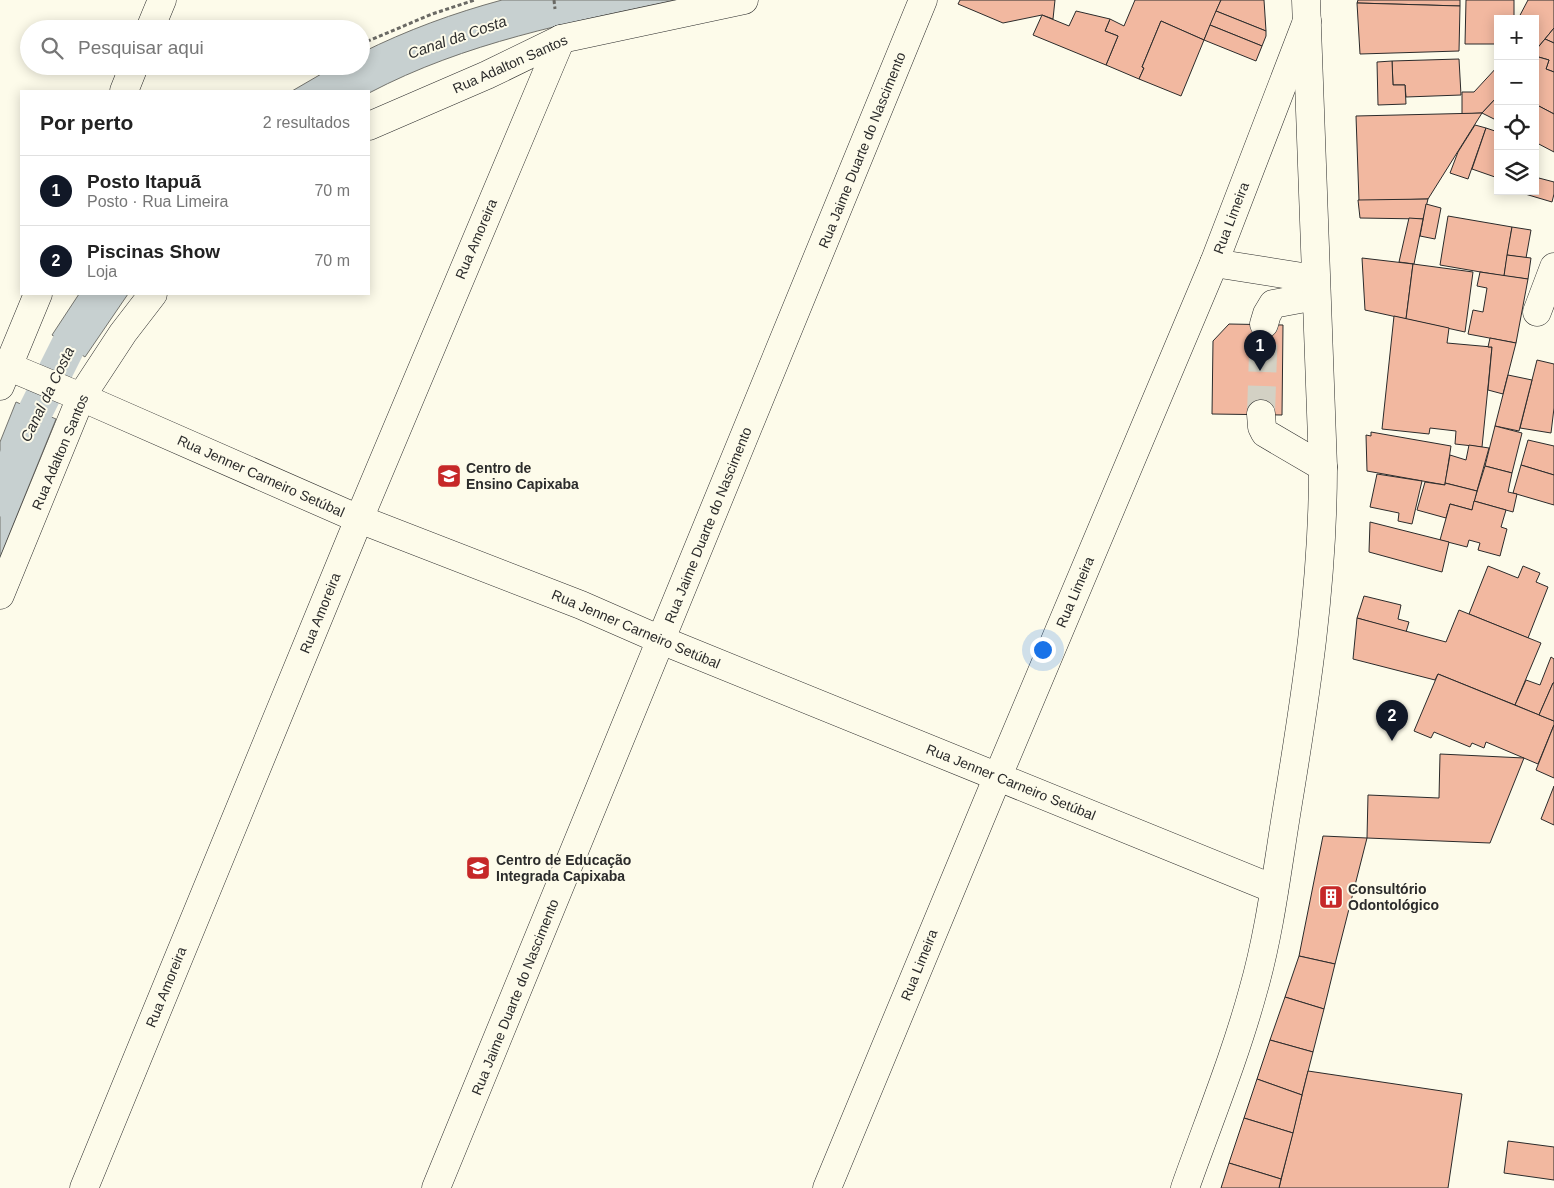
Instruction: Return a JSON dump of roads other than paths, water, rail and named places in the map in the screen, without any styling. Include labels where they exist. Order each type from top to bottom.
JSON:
[{"type":"street","points":[[154,20],[162,0]]},
{"type":"street","name":"Rua Adalton Santos","points":[[370,126],[487,75],[560,39],[744,0]]},
{"type":"street","name":"Rua Jaime Duarte do Nascimento","points":[[436,1188],[923,0]]},
{"type":"street","points":[[1184,1188],[1253,992],[1268,932],[1314,630],[1321,557],[1323,467],[1306,11]]},
{"type":"street","name":"Rua Limeira","points":[[827,1188],[1214,263],[1306,11]]},
{"type":"street","name":"Rua Amoreira","points":[[84,1188],[359,519],[560,39]]},
{"type":"street","points":[[124,90],[130,75]]},
{"type":"street","points":[[1214,263],[1316,288]]},
{"type":"street","points":[[1536,312],[1554,267]]},
{"type":"street","points":[[1264,324],[1273,304],[1316,288]]},
{"type":"street","points":[[8,372],[38,295]]},
{"type":"street","name":"Rua Adalton Santos","points":[[0,595],[76,394],[152,295]]},
{"type":"street","name":"Rua Jenner Carneiro Setúbal","points":[[8,372],[76,394],[359,519],[581,605],[661,640],[1274,889]]},
{"type":"street","points":[[1261,414],[1262,427],[1265,432],[1323,467]]},
{"type":"water","points":[[502,0],[675,0],[557,26],[480,47],[406,75],[370,93],[370,90],[294,90],[320,75],[370,75],[370,49],[448,16]]},
{"type":"water","points":[[78,295],[127,295],[85,357],[52,335]]},
{"type":"water","points":[[16,402],[56,419],[0,557],[0,442]]},
{"type":"waterway","name":"Canal da Costa","points":[[0,499],[36,410],[68,346],[103,295]]},
{"type":"tunnel","points":[[1261,414],[1264,324]]},
{"type":"place","name":"Posto Itapuã","points":[[1260,371]]},
{"type":"place","name":"Centro de Ensino Capixaba","points":[[449,476]]},
{"type":"place","name":"Piscinas Show","points":[[1392,741]]},
{"type":"place","name":"Centro de Educação Integrada Capixaba","points":[[478,868]]},
{"type":"place","name":"Consultório Odontológico","points":[[1331,897]]}]
